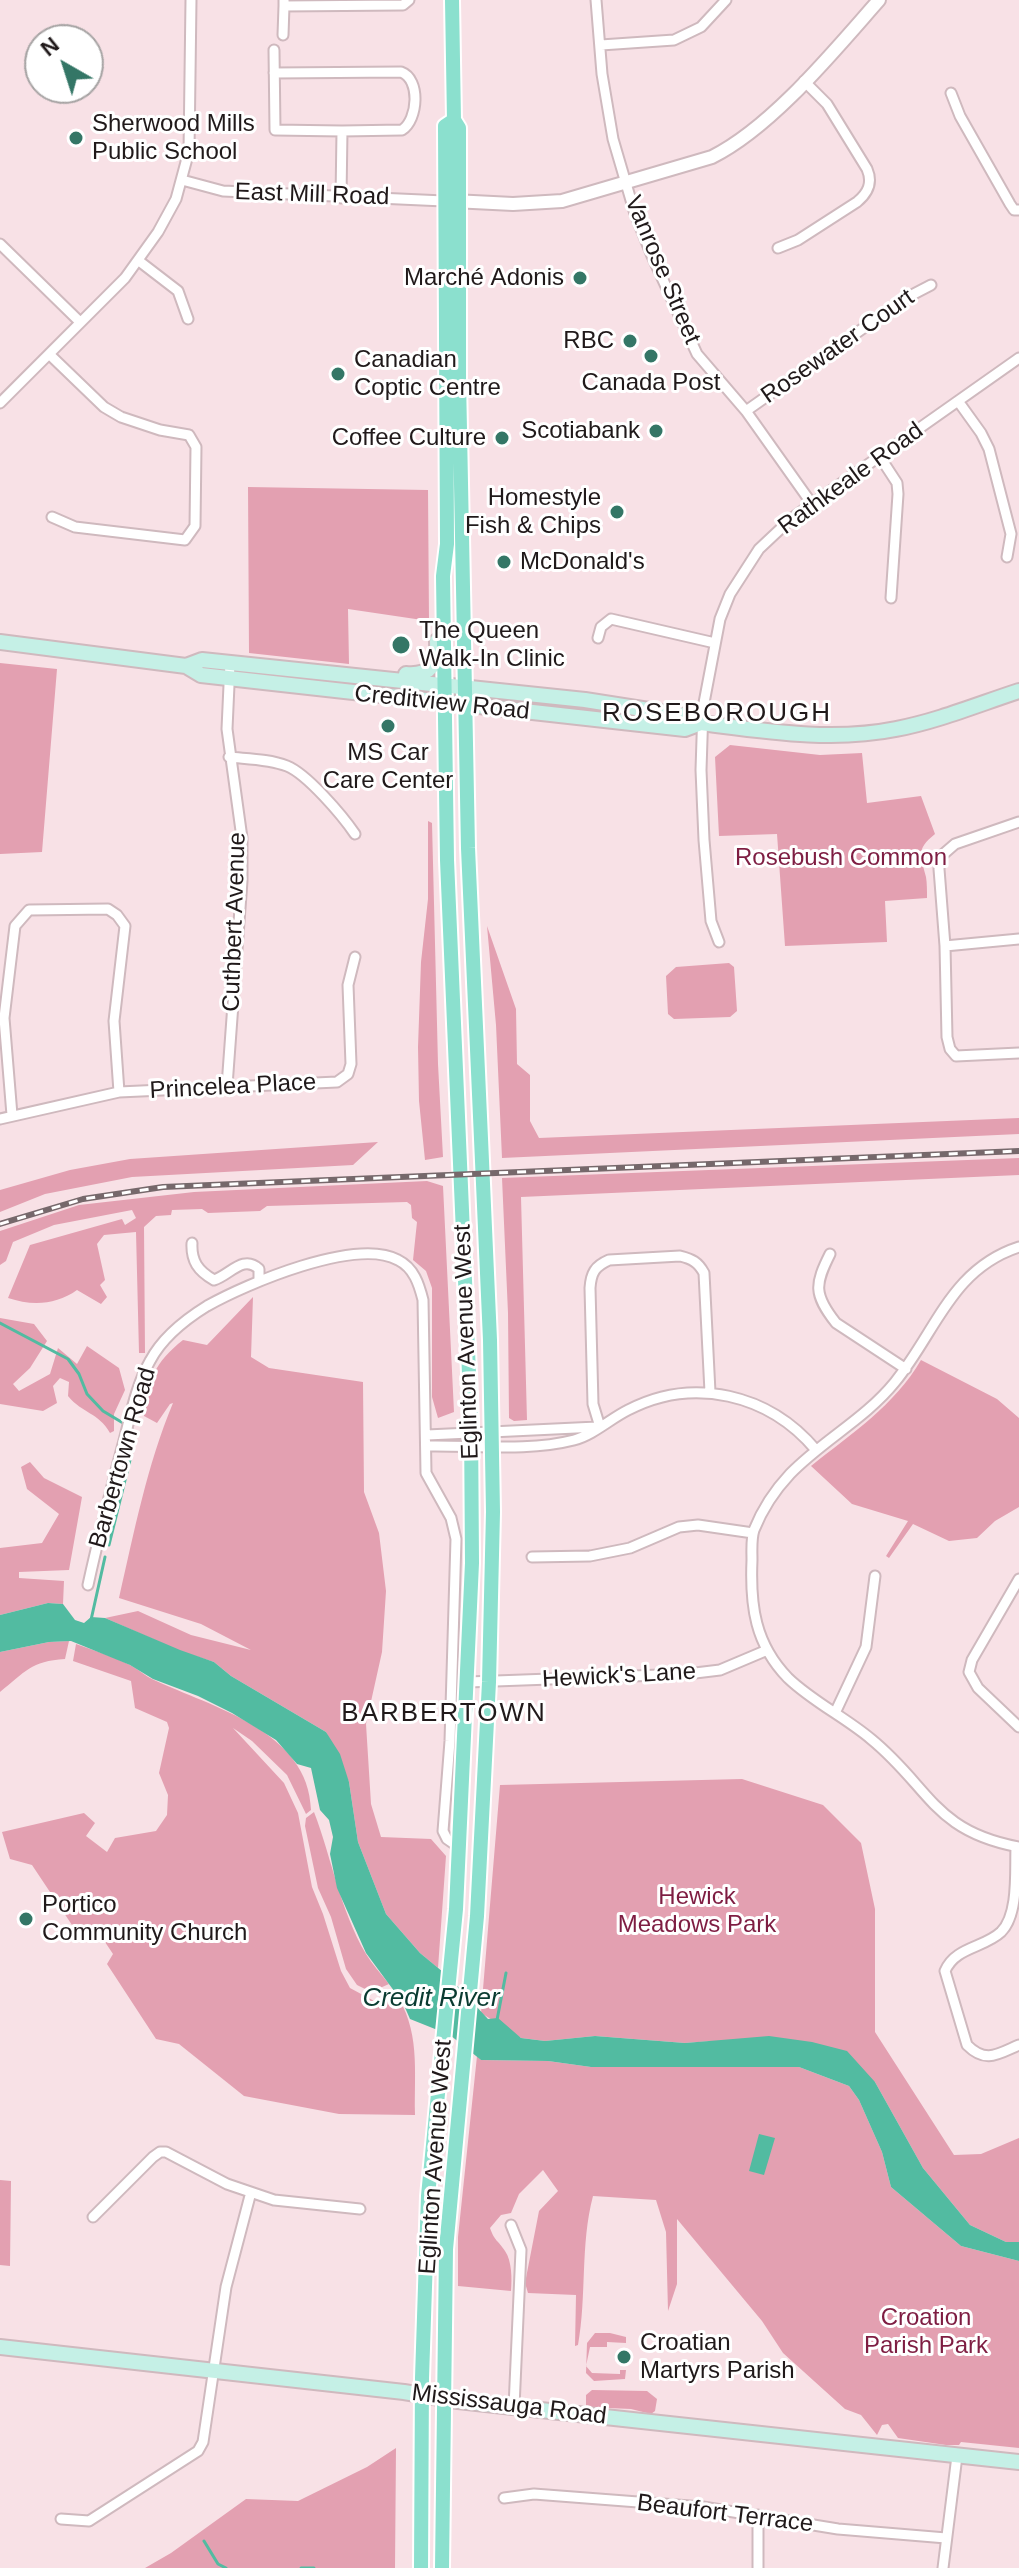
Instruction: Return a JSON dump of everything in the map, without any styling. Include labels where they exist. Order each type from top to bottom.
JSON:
[{"type":"main road","name":"Eglinton Avenue West","points":[[421,2568],[428,2196],[460,1848],[468,1682],[471,1440],[448,873],[443,576],[447,544],[452,201],[459,128],[454,120],[452,0]]},
{"type":"main road","name":"Eglinton Avenue West","points":[[442,2568],[446,2249],[477,1916],[489,1682],[492,1439],[469,891],[459,379],[452,201]]},
{"type":"main road","points":[[359,675],[374,670],[413,674],[426,671],[438,659],[437,620],[444,615]]},
{"type":"main road","name":"Creditview Road","points":[[0,642],[186,666],[202,660],[229,670],[445,704],[685,729],[701,723]]},
{"type":"main road","name":"Creditview Road","points":[[229,670],[359,675],[615,704],[687,716],[701,723],[806,735],[867,734],[922,722],[1019,691]]},
{"type":"main road","name":"Mississauga Road","points":[[0,2347],[1019,2462]]},
{"type":"street","points":[[1,401],[139,261],[176,199],[190,136],[191,0]]},
{"type":"street","points":[[283,35],[284,3],[403,5],[409,0]]},
{"type":"street","name":"Vanrose Street","points":[[596,0],[602,74],[613,139],[652,256],[697,354],[746,411],[812,504]]},
{"type":"street","points":[[601,45],[674,40],[701,27],[726,0]]},
{"type":"street","points":[[452,201],[553,202],[703,161],[732,147],[758,127],[879,0]]},
{"type":"street","points":[[274,50],[274,73],[275,130],[402,130],[413,119],[414,82],[409,75],[401,72],[274,73]]},
{"type":"street","points":[[778,248],[798,240],[857,202],[865,196],[869,186],[867,169],[827,104],[804,81]]},
{"type":"street","points":[[951,93],[960,116],[1010,204],[1014,210],[1019,210]]},
{"type":"street","points":[[341,198],[342,131]]},
{"type":"street","name":"East Mill Road","points":[[182,180],[223,191],[452,201]]},
{"type":"street","points":[[0,244],[80,322]]},
{"type":"street","points":[[139,261],[178,291],[188,319]]},
{"type":"street","name":"Rosewater Court","points":[[746,411],[906,298],[931,285]]},
{"type":"street","points":[[49,354],[104,407],[142,425],[189,435],[196,447],[195,526],[185,540],[75,527],[52,517]]},
{"type":"street","name":"Rathkeale Road","points":[[719,942],[711,921],[702,804],[701,723],[715,643],[730,594],[759,549],[812,504],[1019,358]]},
{"type":"street","points":[[958,401],[989,449],[1011,534],[1007,557]]},
{"type":"street","points":[[880,457],[897,483],[898,494],[891,598]]},
{"type":"street","points":[[598,638],[601,627],[611,619],[715,643]]},
{"type":"street","name":"Cuthbert Avenue","points":[[227,1086],[242,881],[242,838],[227,729],[229,670]]},
{"type":"street","points":[[229,757],[277,764],[296,771],[343,816],[355,834]]},
{"type":"street","points":[[1019,822],[955,844],[940,857],[950,1049],[956,1056],[1019,1053]]},
{"type":"street","points":[[12,1115],[4,1018],[15,926],[29,910],[108,909],[125,926],[114,1021],[119,1092]]},
{"type":"street","points":[[945,946],[1019,939]]},
{"type":"street","name":"Princelea Place","points":[[0,1119],[119,1092],[337,1082],[348,1074],[351,1064],[348,985],[355,957]]},
{"type":"street","points":[[192,1243],[191,1254],[196,1266],[214,1280],[248,1262],[259,1269],[259,1280]]},
{"type":"street","points":[[1019,1247],[984,1263],[965,1279],[944,1306],[906,1369],[870,1409],[816,1450],[788,1477],[771,1499],[753,1533],[750,1591],[765,1651],[795,1684],[884,1750],[926,1799],[960,1828],[1018,1847],[1013,1908],[1001,1932],[958,1954],[949,1961],[945,1971],[967,2045],[983,2057],[994,2056],[1019,2045]]},
{"type":"street","name":"Barbertown Road","points":[[88,1585],[134,1401],[150,1360],[175,1329],[206,1307],[259,1280],[335,1258],[369,1253],[400,1260],[417,1278],[423,1300],[426,1473],[451,1518],[456,1539],[451,1716],[443,1831],[447,1839],[460,1848]]},
{"type":"street","points":[[830,1254],[818,1279],[827,1312],[836,1323],[906,1369]]},
{"type":"street","points":[[600,1427],[593,1404],[590,1288],[591,1274],[609,1260],[680,1256],[691,1258],[698,1264],[704,1273],[710,1392]]},
{"type":"street","points":[[492,1439],[560,1443],[578,1439],[630,1409],[678,1394],[710,1392],[733,1395],[757,1404],[798,1431],[816,1450]]},
{"type":"street","points":[[427,1446],[600,1427]]},
{"type":"street","points":[[427,1435],[471,1440]]},
{"type":"street","points":[[532,1557],[590,1556],[630,1548],[679,1527],[698,1525],[753,1533]]},
{"type":"street","points":[[835,1713],[866,1647],[875,1576]]},
{"type":"street","points":[[1019,1579],[972,1660],[969,1672],[978,1688],[1019,1727]]},
{"type":"street","name":"Hewick's Lane","points":[[468,1682],[687,1674],[720,1670],[765,1651]]},
{"type":"street","points":[[93,2217],[160,2152],[166,2152],[227,2184],[274,2200],[360,2209]]},
{"type":"street","points":[[61,2519],[89,2521],[198,2451],[206,2434],[226,2287],[251,2192]]},
{"type":"street","points":[[511,2225],[521,2250],[514,2407]]},
{"type":"street","points":[[943,2568],[957,2456]]},
{"type":"street","name":"Beaufort Terrace","points":[[504,2498],[534,2494],[703,2507],[838,2529],[946,2538]]},
{"type":"street","points":[[758,2515],[758,2568]]},
{"type":"green space","points":[[248,487],[428,490],[429,621],[348,609],[349,664],[249,653]]},
{"type":"green space","points":[[0,663],[57,669],[42,852],[0,854]]},
{"type":"green space","name":"Rosebush Common","points":[[730,745],[820,755],[862,753],[867,803],[921,796],[935,834],[924,845],[921,854],[927,898],[885,901],[887,942],[785,946],[777,834],[719,836],[715,757]]},
{"type":"green space","points":[[428,821],[432,823],[443,1157],[425,1160],[418,1047],[421,962],[428,899]]},
{"type":"green space","points":[[487,926],[516,1009],[517,1064],[530,1075],[530,1121],[539,1138],[1019,1118],[1019,1134],[502,1158],[496,1025]]},
{"type":"green space","points":[[729,963],[734,967],[737,1011],[730,1017],[674,1019],[668,1014],[666,976],[676,967]]},
{"type":"green space","points":[[378,1142],[353,1165],[132,1177],[45,1194],[0,1212],[0,1190],[70,1170],[130,1159]]},
{"type":"green space","points":[[1019,1158],[1019,1175],[521,1197],[527,1420],[514,1421],[509,1418],[502,1178]]},
{"type":"green space","points":[[427,1181],[443,1186],[454,1412],[438,1418],[432,1397],[432,1288],[426,1271],[413,1260],[417,1222],[412,1218],[411,1205],[407,1202],[267,1206],[260,1211],[208,1213],[202,1209],[172,1210],[171,1215],[156,1216],[144,1227],[145,1353],[139,1353],[136,1232],[104,1235],[97,1244],[105,1280],[100,1285],[107,1297],[101,1304],[77,1290],[61,1299],[44,1303],[8,1298],[30,1245],[122,1219],[125,1225],[136,1218],[132,1210],[54,1225],[13,1242],[6,1261],[0,1265],[0,1231],[79,1205],[194,1192]]},
{"type":"green space","points":[[253,1297],[251,1357],[269,1368],[363,1382],[364,1492],[379,1533],[386,1591],[382,1652],[366,1724],[371,1804],[381,1837],[431,1839],[446,1856],[438,1968],[420,1953],[386,1914],[358,1842],[349,1782],[326,1732],[231,1676],[214,1662],[180,1651],[105,1618],[138,1611],[191,1635],[251,1650],[201,1624],[119,1598],[148,1475],[173,1403],[157,1423],[144,1416],[147,1392],[154,1373],[183,1340],[207,1345]]},
{"type":"green space","points":[[0,1318],[34,1324],[47,1341],[30,1368],[13,1384],[19,1391],[50,1374],[58,1348],[77,1364],[87,1346],[119,1368],[125,1390],[114,1414],[114,1431],[110,1433],[100,1421],[74,1402],[68,1396],[69,1382],[60,1378],[53,1386],[57,1403],[43,1411],[0,1404]]},
{"type":"green space","points":[[921,1360],[997,1399],[1019,1418],[1019,1507],[995,1521],[977,1538],[949,1541],[913,1524],[889,1558],[886,1556],[908,1521],[852,1504],[811,1466],[885,1405]]},
{"type":"green space","points":[[30,1462],[44,1478],[82,1497],[69,1570],[19,1572],[19,1578],[64,1581],[63,1604],[48,1603],[0,1615],[0,1548],[42,1543],[59,1514],[27,1489],[21,1467]]},
{"type":"green space","points":[[69,1641],[65,1659],[36,1665],[0,1692],[0,1652]]},
{"type":"green space","points":[[76,1644],[122,1661],[154,1680],[229,1712],[276,1741],[294,1760],[306,1783],[311,1810],[306,1814],[287,1775],[252,1741],[233,1728],[284,1783],[298,1813],[312,1887],[341,1971],[350,1988],[376,2002],[394,1991],[403,2006],[409,2020],[414,2051],[415,2115],[339,2114],[244,2096],[179,2044],[156,2039],[107,1964],[113,1954],[99,1933],[84,1943],[32,1865],[10,1859],[2,1832],[84,1813],[95,1823],[86,1836],[107,1852],[115,1838],[156,1831],[167,1815],[168,1795],[159,1773],[169,1728],[167,1722],[135,1708],[131,1681],[73,1661]]},
{"type":"green space","name":"Hewick Meadows Park","points":[[742,1779],[823,1805],[861,1843],[875,1909],[875,2032],[954,2155],[981,2154],[1019,2138],[1019,2242],[1006,2242],[970,2225],[923,2168],[875,2082],[712,2041],[685,2043],[595,2036],[545,2041],[521,2038],[481,2013],[500,1785]]},
{"type":"green space","points":[[314,1812],[349,1920],[366,1954],[389,1984],[371,1992],[357,1985],[346,1969],[331,1917],[318,1888],[305,1826],[306,1818]]},
{"type":"green space","name":"Croation Parish Park","points":[[477,2056],[481,2060],[548,2061],[591,2067],[799,2067],[849,2086],[859,2100],[882,2152],[891,2187],[961,2246],[1019,2261],[1019,2448],[961,2442],[959,2445],[946,2445],[898,2438],[888,2424],[882,2425],[877,2435],[861,2415],[845,2409],[783,2353],[762,2321],[677,2219],[677,2284],[668,2311],[666,2232],[656,2200],[593,2196],[586,2233],[578,2345],[575,2346],[576,2295],[528,2293],[525,2283],[539,2211],[558,2191],[543,2170],[519,2194],[511,2213],[501,2215],[490,2228],[509,2260],[511,2291],[458,2286],[458,2237]]},
{"type":"green space","points":[[0,2180],[11,2181],[10,2266],[0,2265]]},
{"type":"green space","points":[[595,2333],[626,2337],[626,2343],[607,2342],[607,2347],[590,2347],[586,2365],[587,2343]]},
{"type":"green space","points":[[586,2366],[592,2373],[620,2374],[620,2370],[626,2370],[625,2379],[594,2381],[586,2373]]},
{"type":"green space","points":[[592,2390],[647,2391],[657,2399],[655,2411],[651,2414],[631,2409],[586,2407],[586,2395]]},
{"type":"green space","points":[[396,2448],[395,2568],[145,2568],[246,2499],[298,2501],[367,2467]]},
{"type":"water","name":"Credit River","points":[[48,1603],[63,1604],[75,1620],[84,1623],[91,1617],[105,1618],[214,1662],[231,1676],[326,1732],[340,1754],[349,1782],[358,1842],[386,1914],[420,1953],[449,1977],[488,2019],[498,2018],[521,2038],[545,2041],[595,2036],[685,2043],[769,2036],[847,2051],[875,2082],[923,2168],[970,2225],[1006,2242],[1019,2242],[1019,2261],[961,2246],[891,2187],[882,2152],[859,2100],[849,2086],[799,2067],[591,2067],[548,2061],[481,2060],[450,2035],[410,2019],[403,2003],[366,1953],[337,1888],[330,1854],[333,1837],[329,1820],[320,1810],[311,1768],[297,1764],[276,1740],[232,1713],[71,1641],[0,1652],[0,1615]]},
{"type":"water","points":[[759,2134],[775,2138],[764,2175],[749,2171]]},
{"type":"waterway","points":[[0,1323],[68,1359],[79,1374],[87,1394],[103,1411],[123,1423]]},
{"type":"waterway","points":[[109,1545],[131,1456]]},
{"type":"waterway","points":[[91,1620],[105,1557]]},
{"type":"waterway","points":[[497,2020],[506,1973]]},
{"type":"waterway","points":[[204,2541],[218,2564],[226,2568]]},
{"type":"waterway","points":[[301,2568],[314,2568]]},
{"type":"railway","points":[[0,1224],[83,1199],[163,1187],[1019,1151]]},
{"type":"place","name":"Sherwood Mills Public School","points":[[76,138]]},
{"type":"place","name":"Marché Adonis","points":[[580,278]]},
{"type":"place","name":"RBC","points":[[630,341]]},
{"type":"place","name":"Canada Post","points":[[651,356]]},
{"type":"place","name":"Canadian Coptic Centre","points":[[338,374]]},
{"type":"place","name":"Scotiabank","points":[[656,431]]},
{"type":"place","name":"Coffee Culture","points":[[502,438]]},
{"type":"place","name":"Homestyle Fish & Chips","points":[[617,512]]},
{"type":"place","name":"McDonald's","points":[[504,562]]},
{"type":"place","name":"The Queen Walk-In Clinic","points":[[401,645]]},
{"type":"place","name":"MS Car Care Center","points":[[388,726]]},
{"type":"place","name":"Portico Community Church","points":[[26,1919]]},
{"type":"place","name":"Croatian Martyrs Parish","points":[[624,2357]]},
{"type":"district","name":"ROSEBOROUGH","points":[[717,714]]},
{"type":"district","name":"BARBERTOWN","points":[[444,1714]]}]
